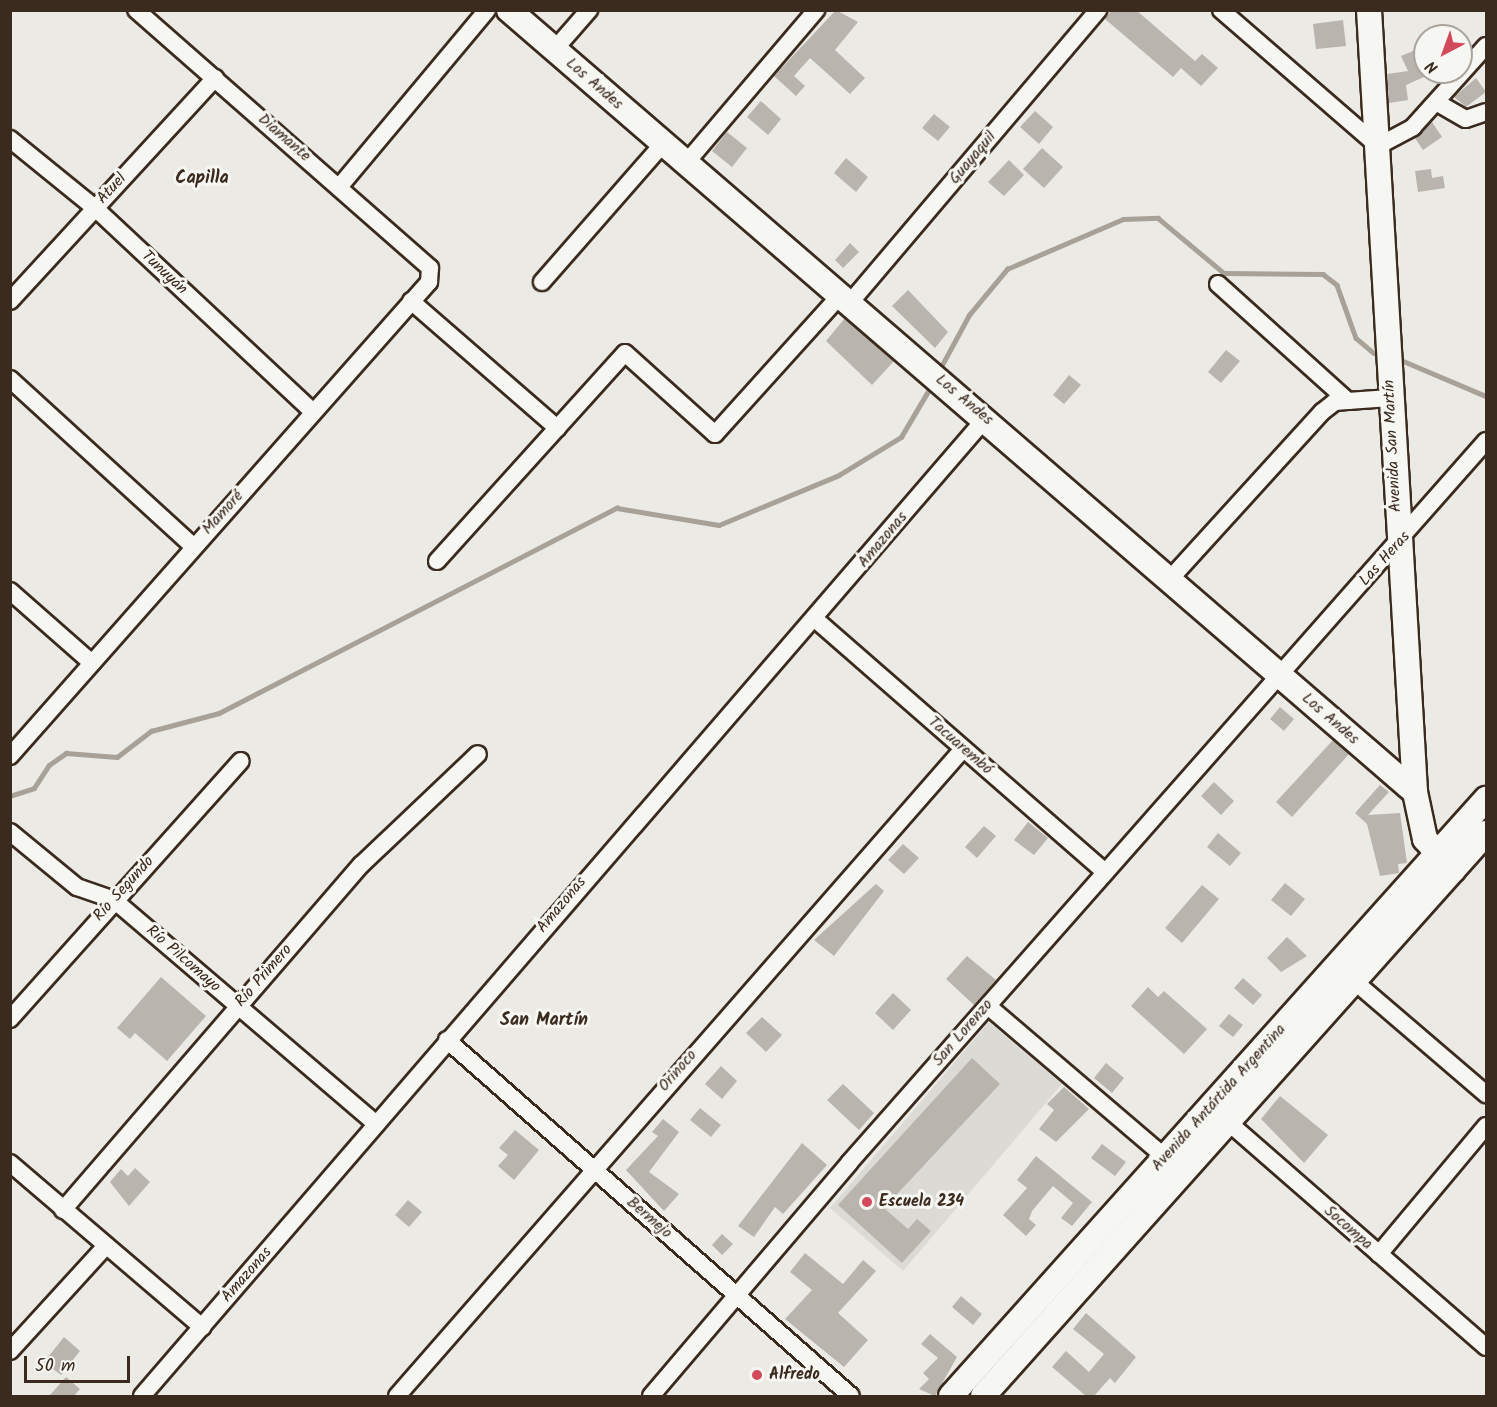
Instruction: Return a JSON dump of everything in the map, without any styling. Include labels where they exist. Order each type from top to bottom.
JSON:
[{"type":"main road","name":"Los Andes","points":[[509,10],[844,301],[986,418],[1415,792]]},
{"type":"main road","name":"Avenida San Martín","points":[[1369,10],[1378,146],[1389,398],[1415,792],[1425,839],[1445,863]]},
{"type":"main road","name":"Avenida Antártida Argentina","points":[[951,1396],[1165,1157],[1220,1114],[1354,981],[1445,863],[1486,799]]},
{"type":"main road","name":"Avenida Antártida Argentina","points":[[983,1396],[1220,1114],[1445,863],[1486,833]]},
{"type":"street","name":"Diamante","points":[[136,10],[340,186],[430,268]]},
{"type":"street","points":[[340,186],[488,10]]},
{"type":"street","points":[[555,49],[589,10]]},
{"type":"street","points":[[686,164],[816,10]]},
{"type":"street","name":"Guayaquil","points":[[557,428],[625,353],[716,434],[844,301],[1098,10]]},
{"type":"street","points":[[1221,10],[1378,146],[1413,127],[1486,46]]},
{"type":"street","name":"Atuel","points":[[10,301],[215,78]]},
{"type":"street","points":[[1436,102],[1466,119],[1486,112]]},
{"type":"street","name":"Tunuyán","points":[[10,139],[95,208],[312,411]]},
{"type":"street","points":[[543,282],[663,144]]},
{"type":"street","name":"Mamoré","points":[[10,756],[312,411],[429,282],[430,268]]},
{"type":"street","points":[[1218,284],[1348,401]]},
{"type":"street","points":[[411,301],[557,428],[437,561]]},
{"type":"street","points":[[10,379],[193,546]]},
{"type":"street","points":[[1170,579],[1322,412],[1348,401],[1389,398]]},
{"type":"street","name":"Amazonas","points":[[142,1396],[633,821],[815,619],[986,418]]},
{"type":"street","name":"Las Heras","points":[[1279,674],[1398,545],[1486,441]]},
{"type":"street","points":[[10,591],[92,663]]},
{"type":"street","name":"Tacuarembó","points":[[815,619],[1105,872]]},
{"type":"street","name":"San Lorenzo","points":[[651,1396],[1279,674]]},
{"type":"street","name":"Orinoco","points":[[397,1396],[593,1168],[963,749]]},
{"type":"street","name":"Río Primero","points":[[63,1210],[361,865],[478,754]]},
{"type":"street","name":"Río Segundo","points":[[10,1019],[114,900],[241,761]]},
{"type":"street","name":"Río Pilcomayo","points":[[10,832],[76,887],[114,900],[376,1124]]},
{"type":"street","points":[[1354,981],[1486,1094]]},
{"type":"street","points":[[988,1006],[1165,1157]]},
{"type":"street","name":"Bermejo","points":[[447,1040],[851,1396]]},
{"type":"street","name":"Socompa","points":[[1220,1114],[1486,1347]]},
{"type":"street","points":[[1379,1254],[1486,1126]]},
{"type":"street","points":[[10,1163],[202,1327]]},
{"type":"street","points":[[10,1351],[106,1246]]},
{"type":"shaded area","points":[[989,1022],[1062,1084],[903,1271],[830,1208]]},
{"type":"building","points":[[836,10],[858,22],[835,50],[865,78],[850,94],[810,58],[794,76],[805,86],[796,96],[774,76]]},
{"type":"building","points":[[1112,10],[1136,10],[1195,61],[1202,54],[1218,68],[1201,86],[1181,68],[1173,77],[1105,19]]},
{"type":"building","points":[[1343,20],[1346,46],[1316,49],[1313,24]]},
{"type":"building","points":[[1413,51],[1413,82],[1406,85],[1408,100],[1389,103],[1387,74],[1408,71],[1401,56]]},
{"type":"building","points":[[1476,78],[1486,92],[1466,107],[1454,97],[1469,84],[1473,84]]},
{"type":"building","points":[[761,101],[781,119],[768,135],[747,117]]},
{"type":"building","points":[[1035,111],[1053,127],[1039,144],[1020,127]]},
{"type":"building","points":[[934,114],[950,127],[938,141],[922,128]]},
{"type":"building","points":[[1432,122],[1442,137],[1423,150],[1415,138]]},
{"type":"building","points":[[727,132],[747,148],[732,167],[712,151]]},
{"type":"building","points":[[1042,148],[1063,167],[1044,188],[1023,169]]},
{"type":"building","points":[[846,158],[868,177],[856,192],[834,173]]},
{"type":"building","points":[[1009,160],[1024,175],[1004,196],[988,182]]},
{"type":"building","points":[[1431,169],[1432,178],[1443,176],[1445,188],[1418,192],[1415,171]]},
{"type":"building","points":[[850,243],[859,252],[843,268],[835,260]]},
{"type":"building","points":[[908,290],[948,332],[935,348],[892,306]]},
{"type":"building","points":[[845,318],[894,361],[872,385],[826,341]]},
{"type":"building","points":[[1226,350],[1240,361],[1221,383],[1208,372]]},
{"type":"building","points":[[1069,375],[1081,385],[1064,404],[1053,395]]},
{"type":"building","points":[[1280,707],[1294,719],[1284,731],[1270,719]]},
{"type":"building","points":[[1333,740],[1349,754],[1292,817],[1276,802]]},
{"type":"building","points":[[1214,782],[1234,801],[1221,815],[1201,796]]},
{"type":"building","points":[[1380,785],[1389,792],[1368,815],[1400,813],[1407,863],[1398,864],[1399,873],[1380,876],[1367,824],[1355,813]]},
{"type":"building","points":[[1028,822],[1048,838],[1034,855],[1014,840]]},
{"type":"building","points":[[984,826],[996,836],[977,858],[965,847]]},
{"type":"building","points":[[1218,833],[1241,853],[1230,866],[1207,847]]},
{"type":"building","points":[[903,844],[919,858],[904,874],[888,860]]},
{"type":"building","points":[[1285,883],[1305,899],[1291,916],[1271,900]]},
{"type":"building","points":[[876,884],[884,891],[834,956],[814,940]]},
{"type":"building","points":[[1202,885],[1219,899],[1182,943],[1165,928]]},
{"type":"building","points":[[1287,937],[1307,956],[1281,972],[1267,958]]},
{"type":"building","points":[[967,956],[996,980],[974,1005],[946,979]]},
{"type":"building","points":[[161,977],[206,1016],[167,1061],[135,1033],[130,1039],[117,1028]]},
{"type":"building","points":[[1243,978],[1262,995],[1253,1005],[1234,988]]},
{"type":"building","points":[[1148,987],[1158,997],[1164,991],[1207,1029],[1184,1054],[1131,1006]]},
{"type":"building","points":[[893,993],[911,1010],[893,1030],[875,1013]]},
{"type":"building","points":[[1229,1014],[1243,1025],[1233,1037],[1219,1026]]},
{"type":"building","points":[[762,1017],[782,1035],[766,1052],[746,1033]]},
{"type":"building","points":[[972,1058],[1000,1084],[884,1208],[908,1229],[917,1219],[931,1231],[902,1263],[838,1205]]},
{"type":"building","points":[[1106,1063],[1124,1078],[1112,1093],[1094,1078]]},
{"type":"building","points":[[721,1066],[737,1081],[722,1099],[705,1084]]},
{"type":"building","points":[[843,1084],[874,1113],[859,1130],[827,1100]]},
{"type":"building","points":[[1064,1087],[1089,1109],[1056,1142],[1039,1129],[1054,1110],[1047,1104]]},
{"type":"building","points":[[1280,1096],[1328,1135],[1304,1163],[1261,1119]]},
{"type":"building","points":[[700,1108],[721,1125],[711,1137],[690,1120]]},
{"type":"building","points":[[663,1119],[679,1132],[649,1172],[679,1194],[664,1211],[626,1170],[658,1136],[652,1132]]},
{"type":"building","points":[[515,1130],[539,1150],[514,1180],[498,1166],[508,1155],[499,1148]]},
{"type":"building","points":[[802,1143],[827,1165],[783,1214],[775,1207],[754,1237],[738,1226]]},
{"type":"building","points":[[1102,1144],[1126,1162],[1115,1176],[1091,1158]]},
{"type":"building","points":[[1036,1156],[1092,1202],[1072,1226],[1061,1218],[1073,1203],[1053,1186],[1032,1211],[1029,1219],[1036,1225],[1026,1236],[1003,1215],[1027,1188],[1017,1180]]},
{"type":"building","points":[[135,1168],[150,1182],[129,1206],[110,1182],[121,1169],[128,1176]]},
{"type":"building","points":[[408,1200],[422,1212],[409,1227],[395,1215]]},
{"type":"building","points":[[722,1234],[733,1244],[722,1255],[712,1245]]},
{"type":"building","points":[[805,1253],[843,1284],[863,1260],[876,1271],[838,1313],[868,1340],[844,1367],[785,1319],[812,1290],[790,1272]]},
{"type":"building","points":[[961,1296],[982,1314],[973,1325],[952,1307]]},
{"type":"building","points":[[1086,1313],[1136,1357],[1115,1383],[1110,1378],[1094,1396],[1086,1396],[1052,1367],[1066,1351],[1089,1372],[1104,1354],[1073,1329]]},
{"type":"building","points":[[930,1334],[957,1357],[935,1396],[919,1389],[929,1379],[923,1373],[938,1358],[921,1344]]},
{"type":"building","points":[[64,1337],[80,1351],[61,1375],[44,1362]]},
{"type":"building","points":[[66,1377],[80,1389],[74,1396],[49,1396]]},
{"type":"waterway","points":[[942,365],[969,315],[1007,269],[1123,219],[1158,218],[1224,273],[1323,274],[1337,285],[1356,338],[1374,353]]},
{"type":"waterway","points":[[1401,360],[1486,396]]},
{"type":"waterway","points":[[10,796],[34,788],[49,765],[66,753],[117,757],[151,731],[219,713],[617,508],[719,525],[839,475],[901,437],[930,388]]},
{"type":"place","name":"Escuela 234","points":[[867,1202]]},
{"type":"place","name":"Alfredo","points":[[757,1375]]},
{"type":"district","name":"Capilla","points":[[202,179]]},
{"type":"district","name":"San Martín","points":[[544,1021]]}]
